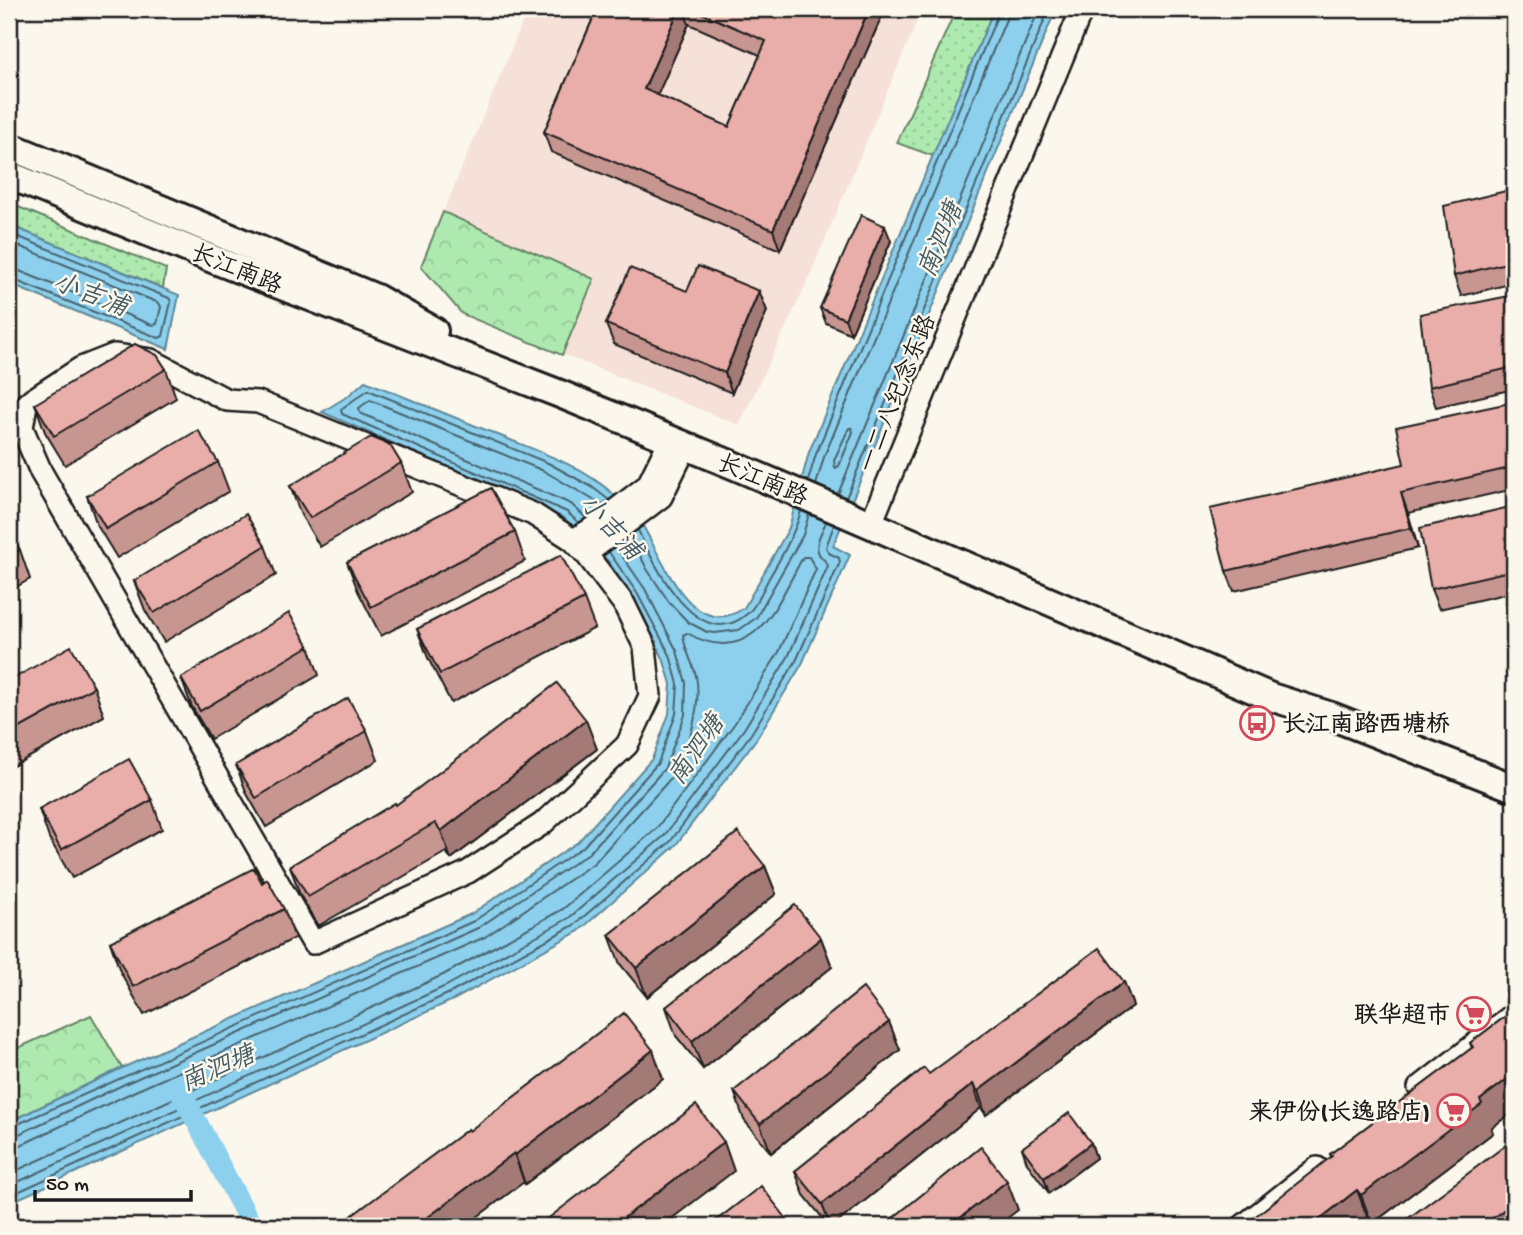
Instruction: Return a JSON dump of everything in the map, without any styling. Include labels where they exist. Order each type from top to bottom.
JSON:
[{"type":"main road","points":[[9,146],[376,298],[512,374]]},
{"type":"main road","name":"长江南路","points":[[9,175],[215,260],[512,374],[750,473],[1270,697],[1331,716],[1514,788]]},
{"type":"street","name":"一二八纪念东路","points":[[870,526],[1082,9]]},
{"type":"street","points":[[114,355],[151,359],[227,400],[258,402],[533,514],[587,542],[624,604],[645,646],[650,696],[627,746],[542,824],[468,872],[313,943],[41,472],[22,428],[26,404],[81,368],[114,355]]},
{"type":"street","points":[[587,542],[648,498],[661,496],[678,443]]},
{"type":"street","points":[[1407,1097],[1514,1014]]},
{"type":"street","points":[[1243,1226],[1332,1156]]},
{"type":"shaded area","points":[[528,9],[922,9],[805,287],[739,425],[462,314],[421,266]]},
{"type":"green space","points":[[956,9],[994,9],[933,156],[897,143]]},
{"type":"green space","points":[[9,203],[166,269],[163,288],[9,225]]},
{"type":"green space","points":[[443,212],[594,279],[562,355],[462,314],[421,266]]},
{"type":"green space","points":[[91,1015],[122,1068],[9,1122],[9,1052]]},
{"type":"water","points":[[994,9],[1056,9],[833,546],[850,555],[802,664],[757,738],[675,846],[579,931],[455,999],[9,1203],[9,1122],[122,1068],[471,914],[578,842],[652,759],[669,714],[671,684],[663,658],[609,562],[564,518],[322,412],[348,396],[365,381],[560,461],[600,483],[630,509],[682,594],[695,607],[710,615],[726,616],[744,608],[789,528],[809,452]]},
{"type":"water","name":"小吉浦","points":[[9,225],[179,295],[168,349],[9,284]]},
{"type":"building","points":[[597,9],[679,9],[644,89],[729,127],[766,41],[692,9],[869,9],[773,230],[544,132]]},
{"type":"building","points":[[1514,90],[1514,117],[1509,91]]},
{"type":"building","points":[[1514,189],[1514,261],[1454,276],[1444,206]]},
{"type":"building","points":[[861,215],[885,226],[845,319],[820,308]]},
{"type":"building","points":[[698,266],[759,291],[725,373],[606,324],[630,268],[687,291]]},
{"type":"building","points":[[1514,295],[1514,367],[1429,387],[1420,314]]},
{"type":"building","points":[[135,344],[157,355],[166,369],[54,436],[35,404]]},
{"type":"building","points":[[1514,402],[1514,467],[1401,493],[1411,528],[1226,571],[1210,509],[1404,464],[1396,427]]},
{"type":"building","points":[[198,430],[218,462],[106,529],[87,496]]},
{"type":"building","points":[[371,437],[390,445],[401,463],[310,518],[290,486]]},
{"type":"building","points":[[491,488],[515,532],[371,607],[347,562]]},
{"type":"building","points":[[1514,506],[1514,570],[1431,589],[1420,528]]},
{"type":"building","points":[[246,514],[265,546],[154,613],[134,581]]},
{"type":"building","points":[[9,530],[20,550],[9,556]]},
{"type":"building","points":[[561,555],[584,599],[440,674],[417,629]]},
{"type":"building","points":[[289,613],[309,646],[200,711],[181,678]]},
{"type":"building","points":[[71,646],[94,687],[9,734],[9,681]]},
{"type":"building","points":[[557,683],[586,720],[441,831],[435,823],[308,897],[290,866],[395,803],[396,805]]},
{"type":"building","points":[[348,698],[367,731],[256,798],[236,765]]},
{"type":"building","points":[[129,759],[152,800],[61,850],[39,809]]},
{"type":"building","points":[[738,832],[765,866],[636,968],[609,935]]},
{"type":"building","points":[[254,868],[262,883],[267,879],[284,909],[133,987],[110,942]]},
{"type":"building","points":[[795,905],[821,938],[692,1041],[666,1007]]},
{"type":"building","points":[[1099,948],[1124,982],[978,1091],[973,1084],[822,1204],[795,1171],[924,1068],[929,1074]]},
{"type":"building","points":[[863,988],[889,1022],[760,1124],[734,1091]]},
{"type":"building","points":[[1514,1010],[1514,1074],[1480,1100],[1482,1104],[1361,1195],[1357,1190],[1311,1226],[1243,1226],[1332,1156],[1330,1154],[1473,1047],[1470,1043]]},
{"type":"building","points":[[624,1013],[653,1050],[515,1155],[514,1153],[416,1226],[338,1226],[468,1129],[469,1131]]},
{"type":"building","points":[[696,1105],[724,1142],[613,1226],[534,1226],[539,1222],[541,1224]]},
{"type":"building","points":[[1069,1113],[1091,1143],[1044,1178],[1022,1148]]},
{"type":"building","points":[[1514,1139],[1514,1202],[1482,1226],[1398,1226]]},
{"type":"building","points":[[981,1147],[1007,1181],[950,1226],[883,1226]]},
{"type":"building","points":[[761,1186],[790,1223],[785,1226],[709,1226]]},
{"type":"waterway","name":"南泗塘","points":[[181,1092],[252,1226]]},
{"type":"place","name":"长江南路西塘桥","points":[[1257,723]]},
{"type":"place","name":"联华超市","points":[[1474,1014]]},
{"type":"place","name":"来伊份(长逸路店)","points":[[1454,1111]]}]
